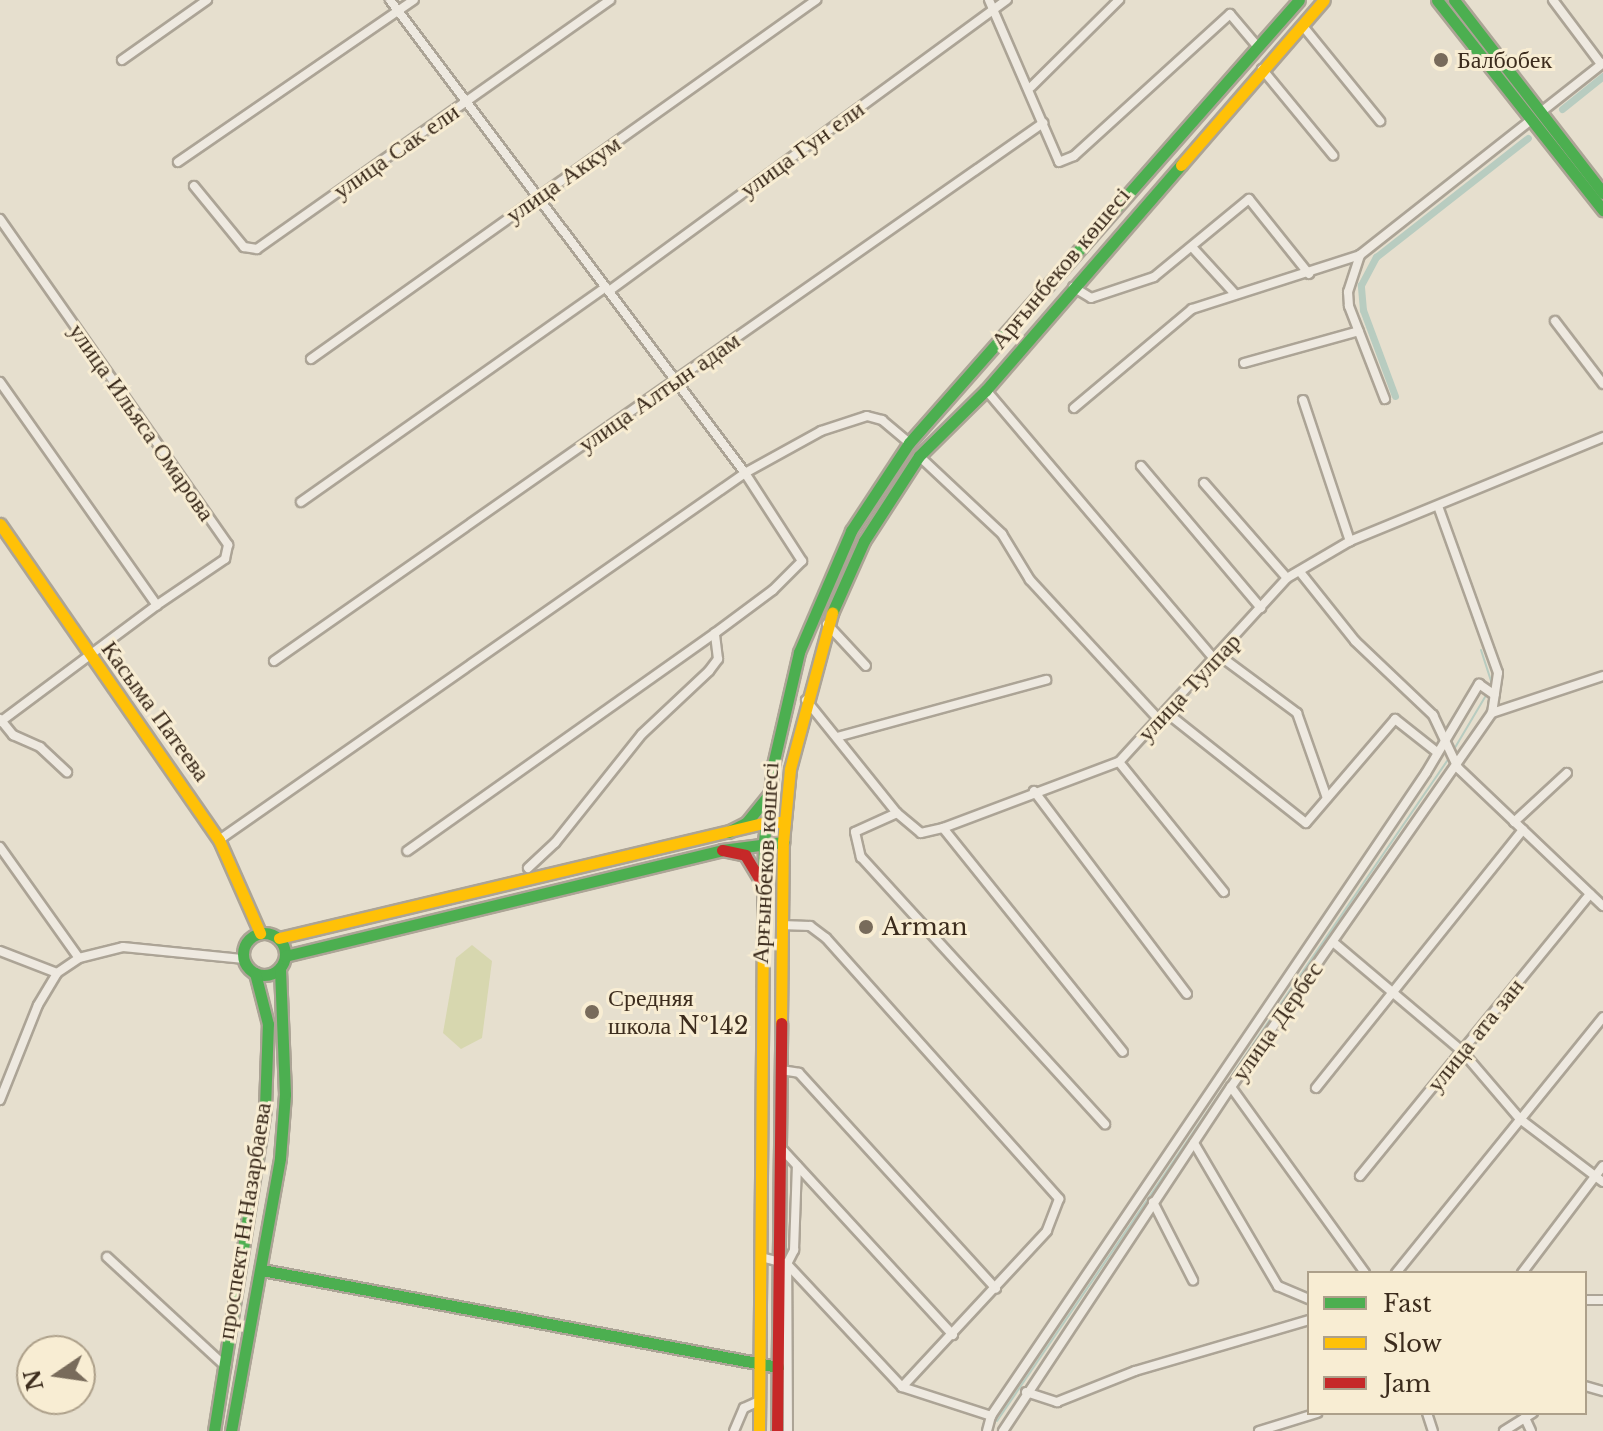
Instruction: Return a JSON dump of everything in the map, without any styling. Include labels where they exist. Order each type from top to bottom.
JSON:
[{"type":"main road","name":"Арғынбеков көшесі","points":[[759,1431],[764,841],[770,794],[799,652],[823,589],[851,531],[909,443],[1299,0]]},
{"type":"main road","name":"Арғынбеков көшесі","points":[[777,1431],[783,1261],[780,1148],[783,842],[805,698],[827,624],[864,541],[919,456],[986,390],[1149,197],[1324,0]]},
{"type":"main road","points":[[1437,0],[1603,193]]},
{"type":"main road","points":[[1454,0],[1603,210]]},
{"type":"main road","points":[[1136,185],[1149,197]]},
{"type":"main road","name":"Касыма Патеева","points":[[0,524],[90,658],[167,758],[219,840],[260,933]]},
{"type":"main road","points":[[728,832],[746,823],[770,794]]},
{"type":"main road","points":[[279,938],[285,956],[280,968],[269,975],[255,973],[244,959],[244,948],[260,933],[279,938],[767,822],[785,822]]},
{"type":"main road","points":[[285,956],[722,850],[764,841],[783,842]]},
{"type":"main road","points":[[722,850],[745,855],[763,885]]},
{"type":"main road","name":"проспект Н.Назарбаева","points":[[231,1431],[262,1270],[285,1094],[280,968]]},
{"type":"main road","name":"проспект Н.Назарбаева","points":[[214,1431],[227,1368],[265,1108],[268,1024],[255,973]]},
{"type":"main road","points":[[262,1270],[778,1367]]},
{"type":"street","points":[[122,60],[207,0]]},
{"type":"street","points":[[390,0],[745,473],[802,561],[773,590],[715,633],[407,851]]},
{"type":"street","points":[[178,162],[414,0]]},
{"type":"street","name":"улица Сак ели","points":[[194,186],[244,247],[257,249],[610,0]]},
{"type":"street","name":"улица Аккум","points":[[311,359],[816,0]]},
{"type":"street","points":[[989,0],[996,8],[1031,87],[1055,159],[1074,156],[1230,14],[1257,46]]},
{"type":"street","name":"улица Гун ели","points":[[301,502],[607,289],[1007,0]]},
{"type":"street","points":[[1031,87],[1119,0]]},
{"type":"street","points":[[1074,408],[1180,316],[1235,294],[1309,274],[1360,255],[1602,64],[1553,0]]},
{"type":"street","points":[[1302,25],[1380,121]]},
{"type":"street","points":[[1262,68],[1333,155]]},
{"type":"street","name":"улица Алтын адам","points":[[274,661],[1043,123]]},
{"type":"street","points":[[1073,287],[1091,298],[1154,277],[1249,199],[1309,274]]},
{"type":"street","name":"улица Ильяса Омарова","points":[[0,219],[228,545],[225,559],[1,720]]},
{"type":"street","points":[[1192,247],[1235,294]]},
{"type":"street","points":[[1360,255],[1348,292],[1385,399]]},
{"type":"street","points":[[1555,321],[1603,384]]},
{"type":"street","points":[[1244,363],[1359,331]]},
{"type":"street","points":[[0,382],[157,605]]},
{"type":"street","points":[[986,390],[1218,658],[1297,713],[1327,798]]},
{"type":"street","points":[[1303,400],[1350,541]]},
{"type":"street","points":[[219,840],[745,473],[821,431],[867,416],[882,420],[909,443]]},
{"type":"street","name":"улица Тулпар","points":[[943,828],[1034,791],[1119,762],[1218,658],[1287,578],[1350,541],[1603,437]]},
{"type":"street","points":[[919,456],[1002,534],[1030,580],[1160,721]]},
{"type":"street","points":[[1141,466],[1261,608]]},
{"type":"street","points":[[1204,483],[1287,578]]},
{"type":"street","points":[[1438,506],[1498,673],[1492,713],[1603,676]]},
{"type":"street","points":[[1300,572],[1355,641],[1433,715],[1443,744],[1458,768],[1603,906]]},
{"type":"street","points":[[827,624],[866,666]]},
{"type":"street","points":[[528,868],[555,843],[642,734],[709,671],[718,659],[715,633]]},
{"type":"street","points":[[837,737],[1046,680]]},
{"type":"street","name":"улица Дербес","points":[[988,1431],[991,1416],[1443,744],[1479,684],[1495,695]]},
{"type":"street","points":[[805,698],[897,813],[921,833],[943,828],[1123,1052]]},
{"type":"street","points":[[1167,713],[1306,823],[1395,719],[1437,752]]},
{"type":"street","name":"улица Дербес","points":[[1003,1431],[1231,1087],[1458,768],[1492,713]]},
{"type":"street","points":[[1,720],[13,735],[40,747],[67,772]]},
{"type":"street","points":[[1119,762],[1224,892]]},
{"type":"street","points":[[1514,822],[1567,773]]},
{"type":"street","points":[[1034,791],[1187,994]]},
{"type":"street","points":[[897,813],[855,832],[861,857],[1105,1124]]},
{"type":"street","points":[[1316,1088],[1523,830]]},
{"type":"street","points":[[0,847],[79,958]]},
{"type":"street","name":"улица ата зан","points":[[1360,1176],[1590,894]]},
{"type":"street","points":[[781,925],[810,926],[826,938],[1055,1193],[1058,1208],[1047,1231],[902,1387]]},
{"type":"street","points":[[1333,942],[1461,1050],[1520,1119],[1599,1179]]},
{"type":"street","points":[[0,1100],[38,1005],[57,973],[79,958],[123,947],[244,959]]},
{"type":"street","points":[[0,951],[57,973]]},
{"type":"street","points":[[1398,1271],[1603,1017]]},
{"type":"street","points":[[781,1070],[799,1073],[996,1289]]},
{"type":"street","points":[[1231,1087],[1364,1271]]},
{"type":"street","points":[[1194,1143],[1278,1286],[1307,1298]]},
{"type":"street","points":[[780,1148],[953,1335]]},
{"type":"street","points":[[788,1431],[783,1261],[794,1250],[797,1166]]},
{"type":"street","points":[[1524,1271],[1599,1179],[1603,1166]]},
{"type":"street","points":[[1153,1202],[1193,1280]]},
{"type":"street","points":[[107,1257],[227,1368]]},
{"type":"street","points":[[761,1257],[783,1261],[902,1387],[991,1416]]},
{"type":"street","points":[[1026,1392],[1057,1402],[1135,1371],[1307,1321]]},
{"type":"street","points":[[734,1431],[744,1408],[759,1401]]},
{"type":"street","points":[[1259,1431],[1311,1415]]},
{"type":"street","points":[[1504,1431],[1529,1415],[1531,1431]]},
{"type":"green space","points":[[472,945],[492,961],[482,1038],[461,1049],[443,1033],[456,958]]},
{"type":"waterway","points":[[1562,109],[1603,76]]},
{"type":"waterway","points":[[1395,396],[1363,310],[1361,285],[1376,257],[1528,138]]},
{"type":"waterway","points":[[1481,650],[1491,681]]},
{"type":"waterway","points":[[1453,751],[1485,697]]},
{"type":"waterway","points":[[1232,1075],[1450,757]]},
{"type":"waterway","points":[[997,1421],[1227,1083]]},
{"type":"traffic: fast","points":[[763,919],[764,841],[773,765],[799,652],[851,531],[909,443],[1299,0]]},
{"type":"traffic: fast","points":[[1437,0],[1603,210]]},
{"type":"traffic: fast","points":[[1454,0],[1603,193]]},
{"type":"traffic: fast","points":[[832,613],[864,541],[919,456],[986,390],[1181,165]]},
{"type":"traffic: fast","points":[[728,832],[746,823],[768,796]]},
{"type":"traffic: fast","points":[[285,956],[722,850],[783,842]]},
{"type":"traffic: fast","points":[[264,933],[279,939],[285,954],[279,969],[264,975],[249,969],[243,954],[249,939],[264,933]]},
{"type":"traffic: fast","points":[[231,1431],[280,1158],[285,1094],[280,968]]},
{"type":"traffic: fast","points":[[214,1431],[265,1108],[268,1024],[255,973]]},
{"type":"traffic: fast","points":[[262,1270],[778,1367]]},
{"type":"traffic: slow","points":[[1181,165],[1324,0]]},
{"type":"traffic: slow","points":[[0,524],[219,840],[260,933]]},
{"type":"traffic: slow","points":[[781,1023],[783,842],[790,769],[832,613]]},
{"type":"traffic: slow","points":[[279,938],[767,822],[785,822]]},
{"type":"traffic: slow","points":[[759,1431],[763,919]]},
{"type":"traffic: jam","points":[[722,850],[745,855],[762,883]]},
{"type":"traffic: jam","points":[[777,1431],[781,1023]]},
{"type":"place","name":"Балбобек","points":[[1441,60]]},
{"type":"place","name":"Arman","points":[[866,927]]},
{"type":"place","name":"Средняя школа №142","points":[[592,1012]]}]
